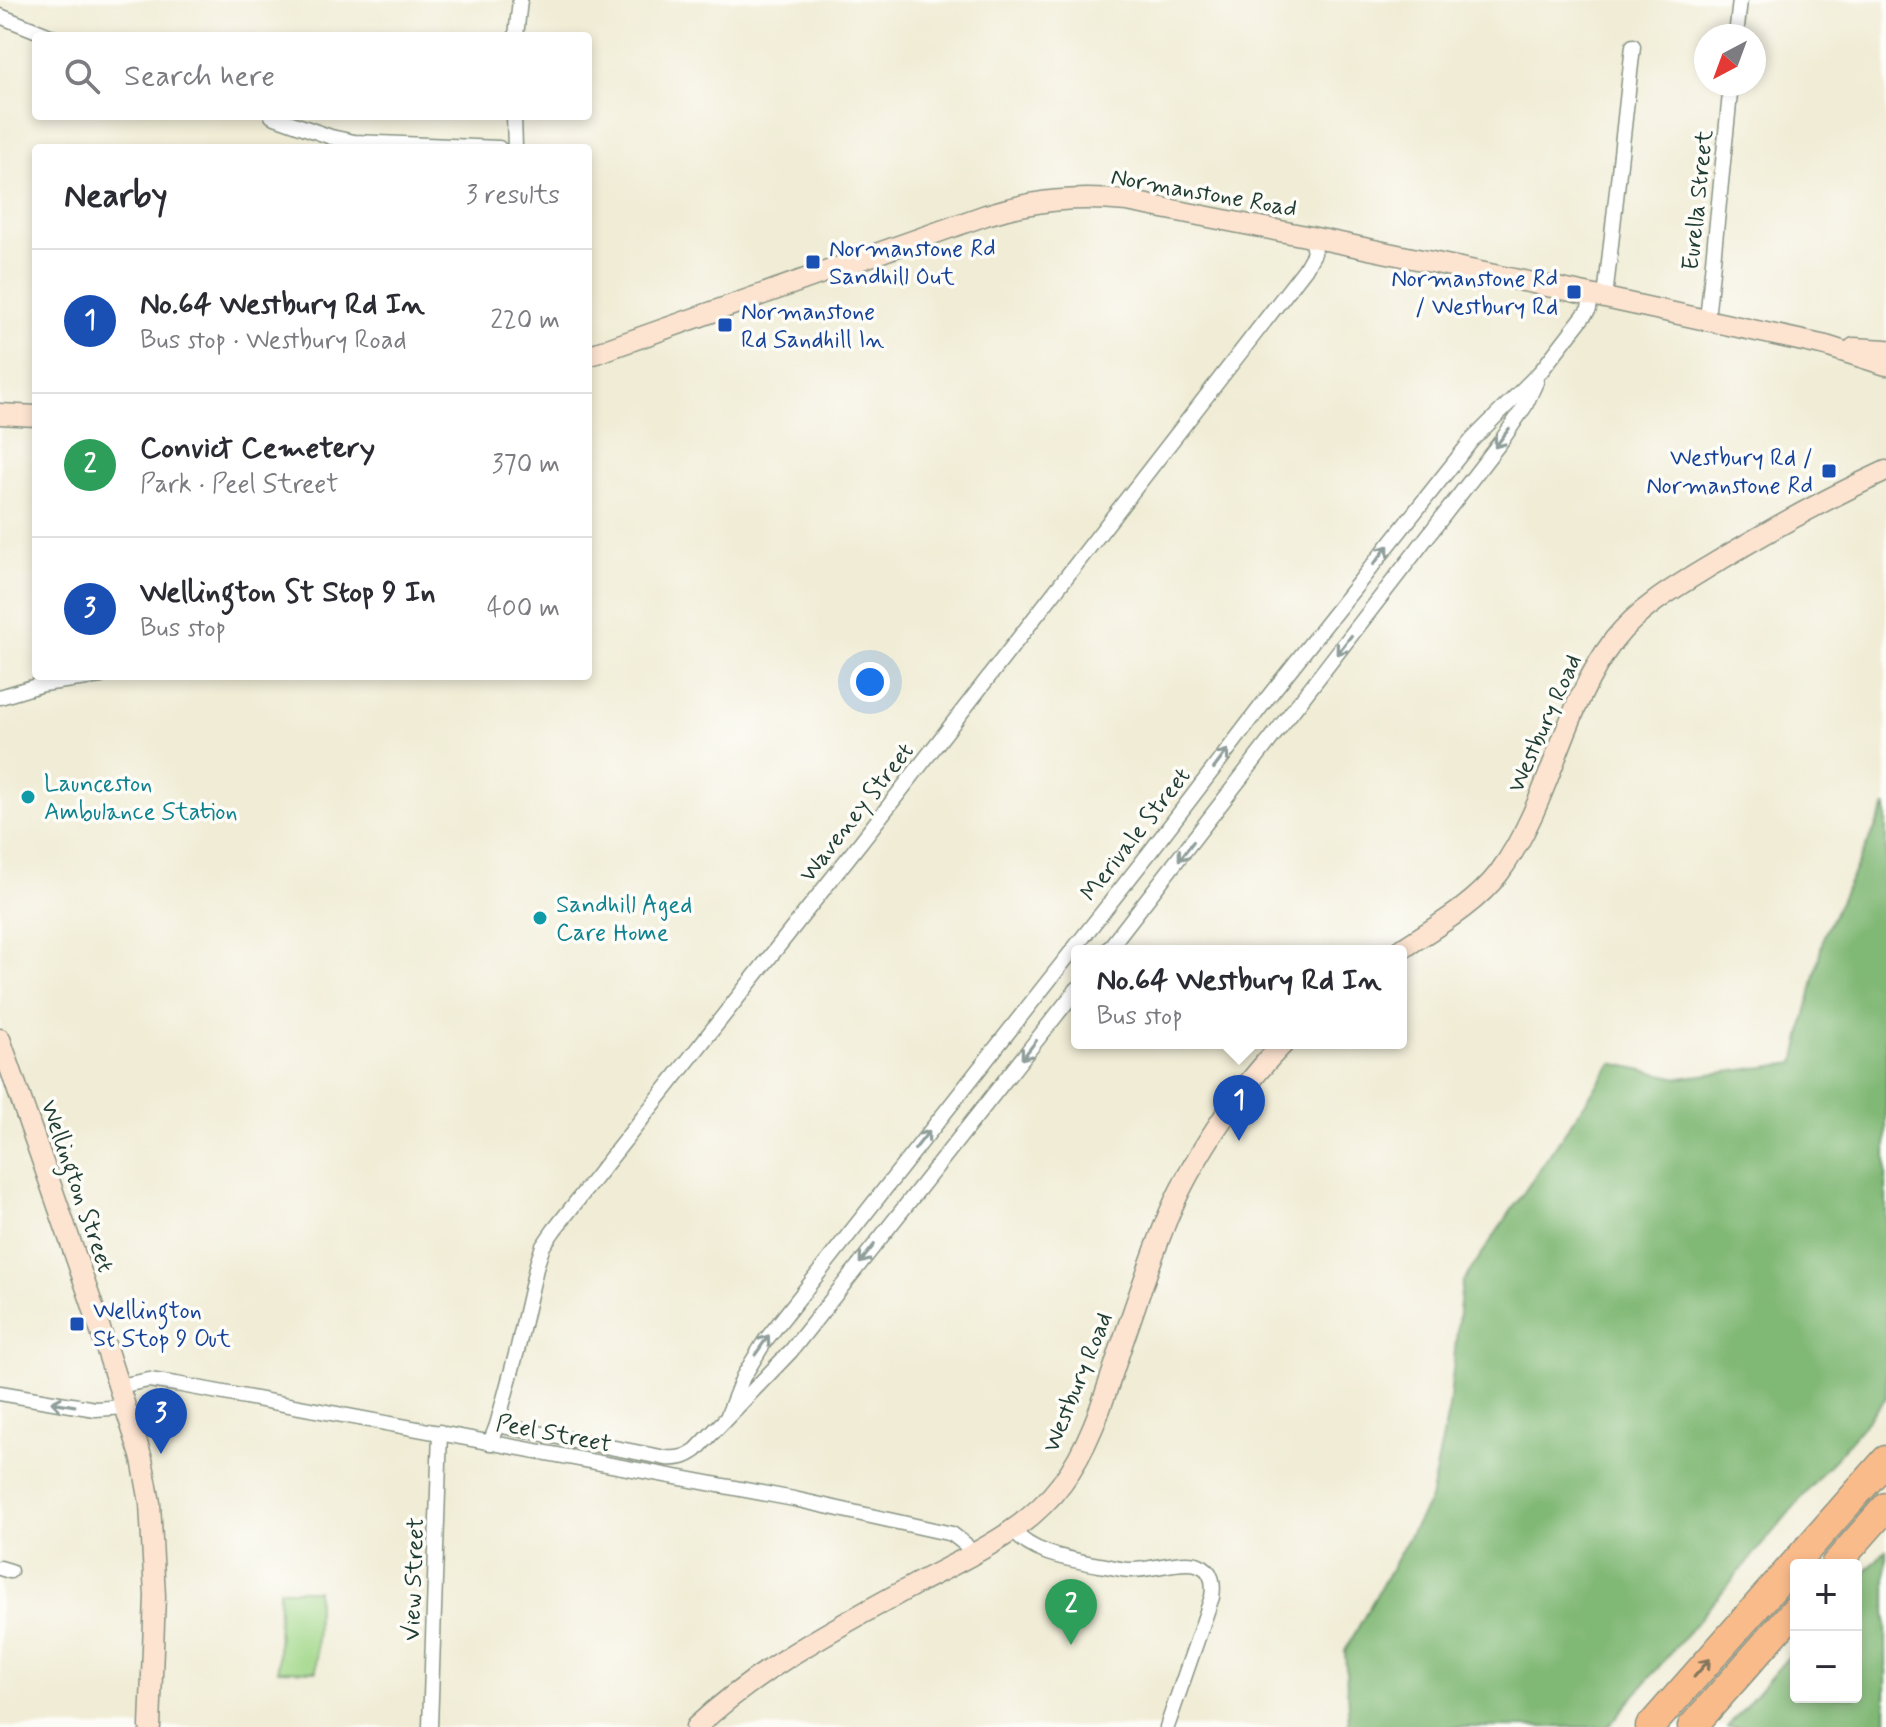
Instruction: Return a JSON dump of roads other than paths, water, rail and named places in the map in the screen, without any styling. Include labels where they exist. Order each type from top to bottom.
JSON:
[{"type":"highway","points":[[1650,1727],[1886,1460]]},
{"type":"highway","points":[[1840,1559],[1886,1507]]},
{"type":"highway","points":[[1692,1727],[1790,1616]]},
{"type":"main road","name":"Normanstone Road","points":[[592,355],[1018,205],[1071,199],[1127,201],[1311,237],[1826,346],[1886,365]]},
{"type":"main road","name":"Normanstone Road","points":[[1826,346],[1886,350]]},
{"type":"main road","points":[[0,414],[32,416]]},
{"type":"main road","name":"Westbury Road","points":[[1407,946],[1462,908],[1498,874],[1532,817],[1590,675],[1617,636],[1635,617],[1751,541],[1815,505],[1886,471]]},
{"type":"main road","name":"Wellington Street","points":[[0,1039],[142,1459],[150,1503],[155,1596],[150,1727]]},
{"type":"main road","name":"Westbury Road","points":[[696,1727],[762,1675],[1013,1531],[1048,1500],[1073,1466],[1097,1416],[1166,1223],[1181,1190],[1238,1098],[1279,1049]]},
{"type":"street","points":[[516,32],[520,0]]},
{"type":"street","points":[[1737,24],[1740,0]]},
{"type":"street","points":[[0,16],[40,32]]},
{"type":"street","points":[[1598,296],[1633,46]]},
{"type":"street","name":"Eurella Street","points":[[1707,320],[1730,96]]},
{"type":"street","points":[[283,120],[354,142],[402,144]]},
{"type":"street","points":[[514,120],[515,144]]},
{"type":"street","name":"Waveney Street","points":[[490,1443],[543,1246],[1296,282],[1314,253],[1311,237]]},
{"type":"street","name":"Merivale Street","points":[[1077,945],[1472,440],[1541,371],[1598,296]]},
{"type":"street","name":"Merivale Street","points":[[1112,945],[1502,440],[1525,406],[1541,371]]},
{"type":"street","points":[[0,697],[43,684],[72,680]]},
{"type":"street","name":"Merivale Street","points":[[728,1415],[743,1377],[765,1341],[1071,952]]},
{"type":"street","name":"Merivale Street","points":[[497,1425],[666,1458],[688,1456],[791,1351],[1071,997]]},
{"type":"street","name":"Peel Street","points":[[119,1386],[149,1380],[794,1499],[952,1534],[972,1554]]},
{"type":"street","points":[[0,1393],[95,1409],[126,1407]]},
{"type":"street","name":"View Street","points":[[430,1727],[440,1432]]},
{"type":"street","points":[[1013,1531],[1021,1540],[1051,1554],[1130,1570],[1199,1564],[1209,1572],[1214,1585],[1212,1597],[1167,1727]]},
{"type":"place","name":"Normanstone Rd Sandhill Out","points":[[813,262]]},
{"type":"place","name":"Normanstone Rd / Westbury Rd","points":[[1574,292]]},
{"type":"place","name":"Normanstone Rd Sandhill In","points":[[725,325]]},
{"type":"place","name":"Westbury Rd / Normanstone Rd","points":[[1829,471]]},
{"type":"place","name":"Launceston Ambulance Station","points":[[28,797]]},
{"type":"place","name":"Sandhill Aged Care Home","points":[[540,918]]},
{"type":"place","name":"No.64 Westbury Rd In","points":[[1239,1141]]},
{"type":"place","name":"Wellington St Stop 9 Out","points":[[77,1324]]},
{"type":"place","name":"Wellington St Stop 9 In","points":[[161,1454]]},
{"type":"place","name":"Convict Cemetery","points":[[1071,1645]]}]
